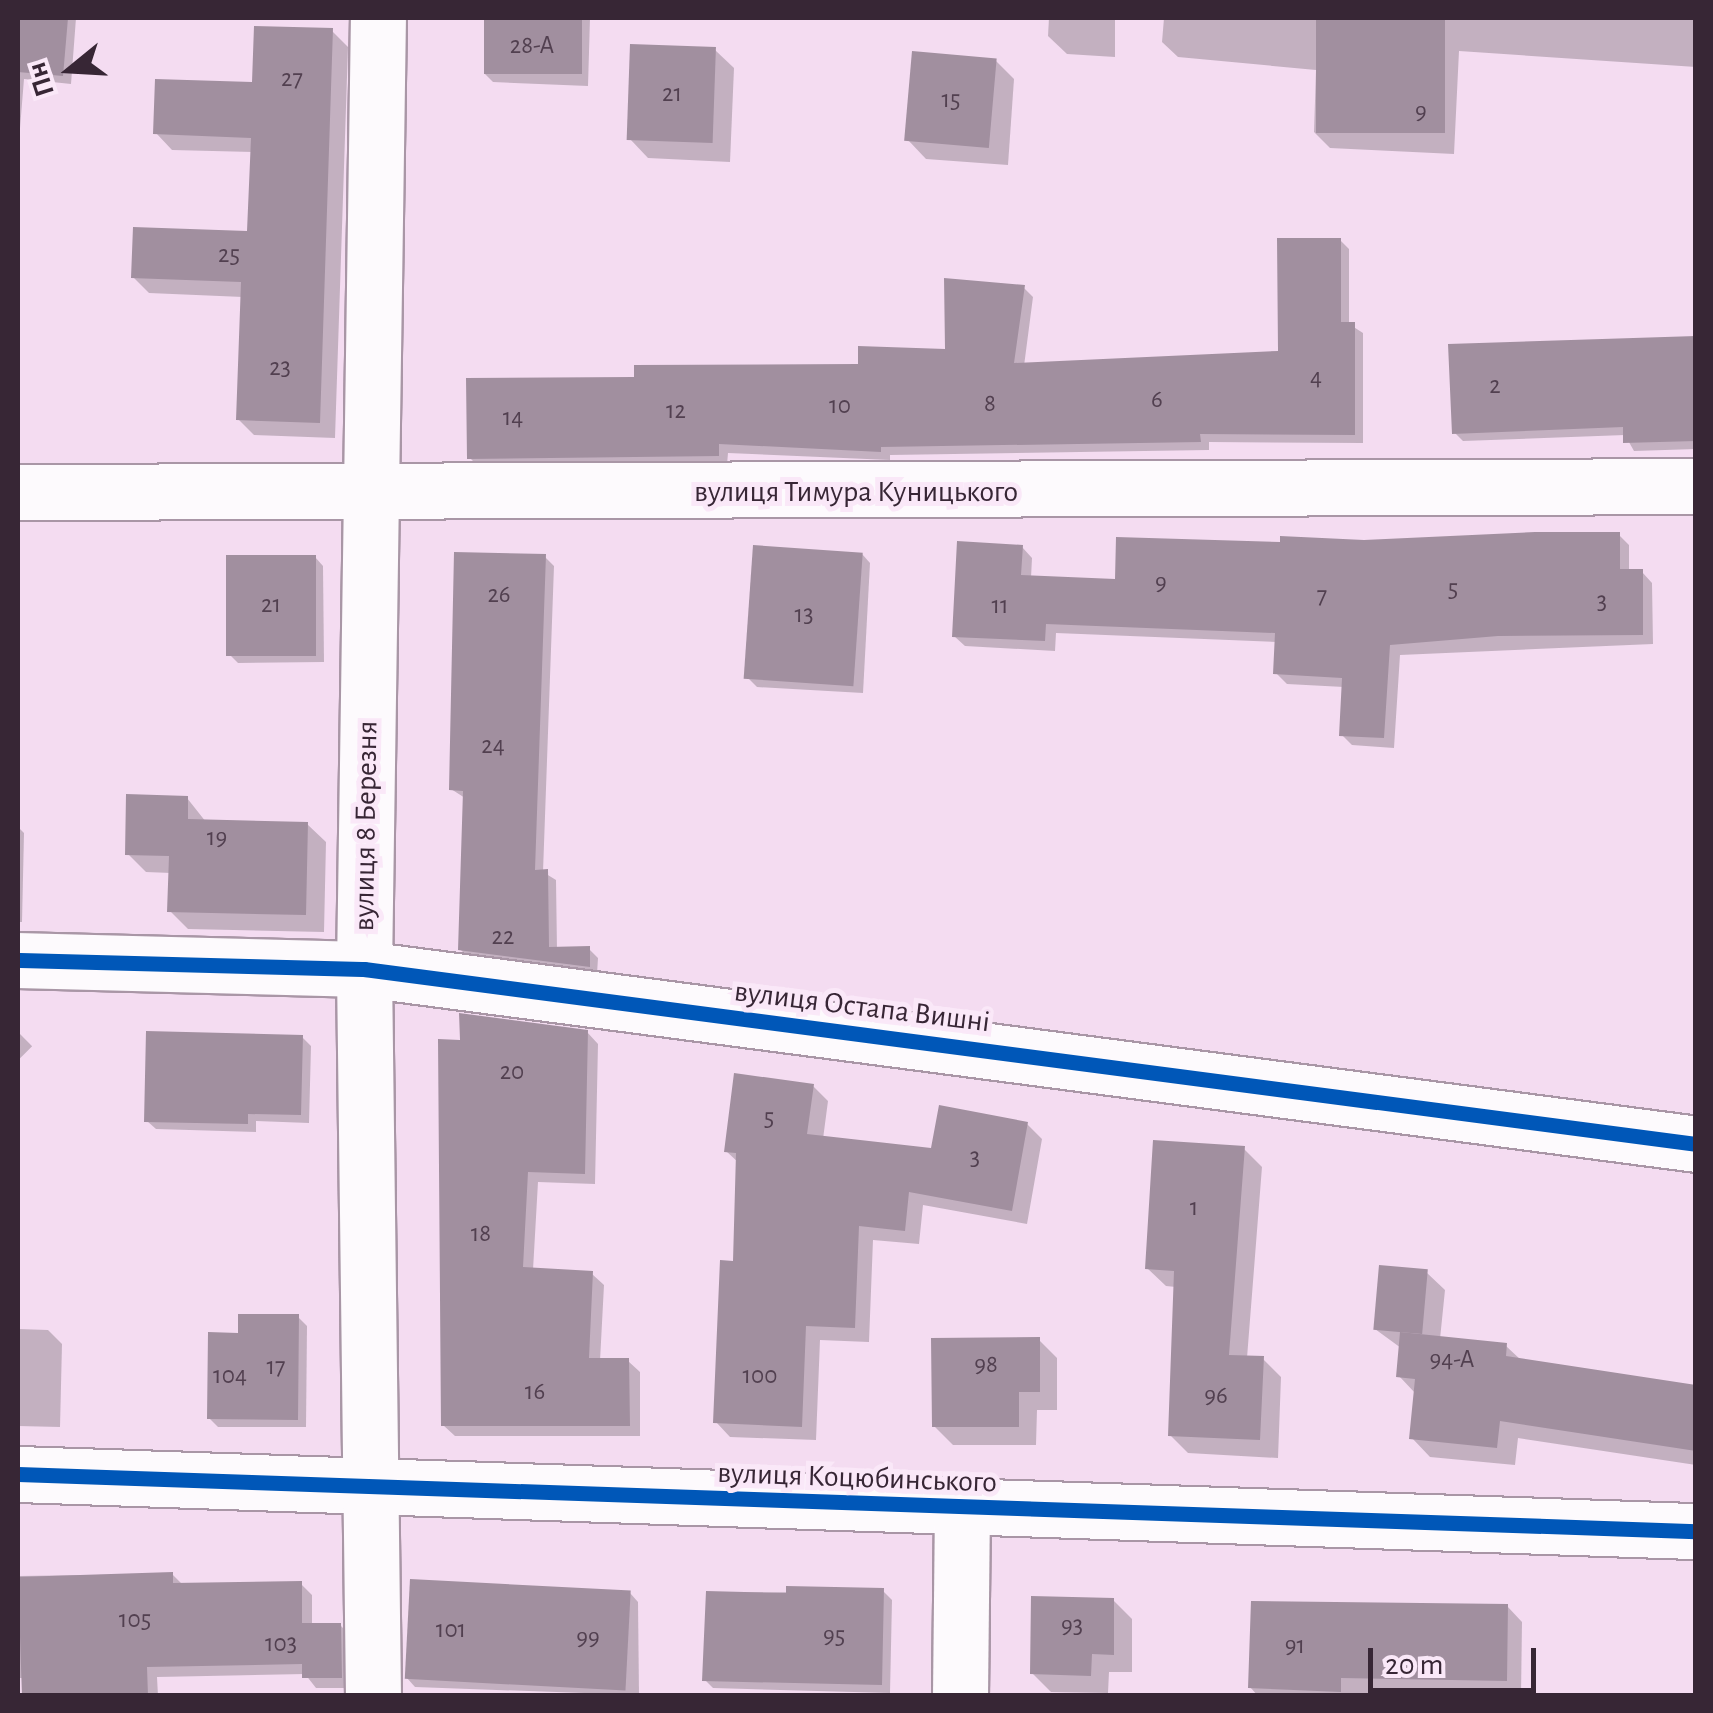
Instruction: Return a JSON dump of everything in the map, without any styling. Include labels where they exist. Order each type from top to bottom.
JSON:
[{"type":"street","name":"вулиця 8 Березня","points":[[374,1696],[364,969],[378,18]]},
{"type":"street","name":"вулиця Тимура Куницького","points":[[18,492],[1696,486]]},
{"type":"street","name":"вулиця Остапа Вишні","points":[[18,960],[364,969],[1696,1144]]},
{"type":"street","name":"вулиця Коцюбинського","points":[[18,1474],[962,1510],[1696,1530]]},
{"type":"street","points":[[960,1696],[962,1510]]},
{"type":"building","points":[[18,18],[68,18],[63,76],[18,72]]},
{"type":"building","points":[[484,18],[582,18],[582,74],[484,74]]},
{"type":"building","points":[[1316,18],[1445,18],[1445,133],[1316,133]]},
{"type":"building","points":[[254,26],[333,28],[320,423],[236,420],[241,282],[131,278],[133,227],[247,231],[251,138],[153,134],[155,79],[252,82]]},
{"type":"building","points":[[630,44],[716,47],[713,143],[627,140]]},
{"type":"building","points":[[912,51],[997,58],[989,148],[904,141]]},
{"type":"building","points":[[1277,238],[1341,238],[1341,322],[1355,322],[1355,435],[1200,434],[1201,442],[881,447],[881,452],[719,444],[719,456],[467,459],[466,378],[634,377],[634,365],[858,364],[858,346],[945,349],[944,278],[1025,285],[1014,363],[1278,351]]},
{"type":"building","points":[[1696,336],[1696,441],[1623,443],[1623,427],[1452,434],[1448,344]]},
{"type":"building","points":[[1620,532],[1620,569],[1643,569],[1643,635],[1498,636],[1390,645],[1384,738],[1339,736],[1342,678],[1273,674],[1275,633],[1046,624],[1045,641],[952,637],[957,541],[1023,545],[1021,575],[1115,579],[1116,537],[1280,542],[1280,536],[1364,540]]},
{"type":"building","points":[[753,545],[863,553],[853,686],[744,679]]},
{"type":"building","points":[[454,552],[546,554],[535,870],[548,869],[549,947],[590,946],[590,967],[458,950],[463,791],[449,790]]},
{"type":"building","points":[[226,555],[316,555],[316,656],[226,656]]},
{"type":"building","points":[[126,794],[188,796],[188,819],[308,822],[306,915],[167,912],[169,856],[125,855]]},
{"type":"building","points":[[459,1013],[588,1030],[585,1174],[528,1172],[523,1267],[593,1271],[589,1358],[629,1358],[630,1426],[441,1426],[438,1039],[460,1040]]},
{"type":"building","points":[[146,1031],[303,1035],[301,1115],[248,1114],[248,1124],[144,1122]]},
{"type":"building","points":[[734,1073],[814,1084],[807,1134],[931,1148],[939,1105],[1028,1122],[1012,1211],[909,1192],[905,1231],[859,1226],[855,1328],[806,1326],[802,1427],[713,1423],[720,1260],[733,1261],[736,1153],[724,1152]]},
{"type":"building","points":[[1153,1140],[1245,1146],[1229,1355],[1264,1356],[1260,1440],[1168,1436],[1174,1271],[1145,1269]]},
{"type":"building","points":[[1379,1265],[1428,1269],[1422,1334],[1373,1330]]},
{"type":"building","points":[[238,1314],[299,1314],[298,1420],[207,1419],[208,1332],[238,1333]]},
{"type":"building","points":[[1400,1332],[1507,1343],[1506,1356],[1696,1385],[1696,1451],[1500,1421],[1497,1448],[1409,1439],[1415,1379],[1396,1377]]},
{"type":"building","points":[[1040,1337],[1040,1392],[1019,1392],[1019,1427],[932,1427],[931,1338]]},
{"type":"building","points":[[173,1572],[173,1583],[302,1581],[302,1623],[341,1623],[342,1678],[302,1678],[302,1664],[147,1667],[148,1696],[22,1696],[18,1577]]},
{"type":"building","points":[[410,1579],[631,1591],[625,1690],[405,1679]]},
{"type":"building","points":[[786,1586],[884,1588],[882,1685],[702,1681],[706,1591],[786,1593]]},
{"type":"building","points":[[1031,1596],[1114,1598],[1114,1655],[1092,1654],[1091,1676],[1030,1674]]},
{"type":"building","points":[[1251,1601],[1508,1604],[1507,1681],[1341,1678],[1341,1692],[1248,1688]]},
{"type":"cycle path","points":[[18,960],[364,969],[1696,1144]]},
{"type":"cycle path","points":[[18,1474],[1696,1531]]}]
